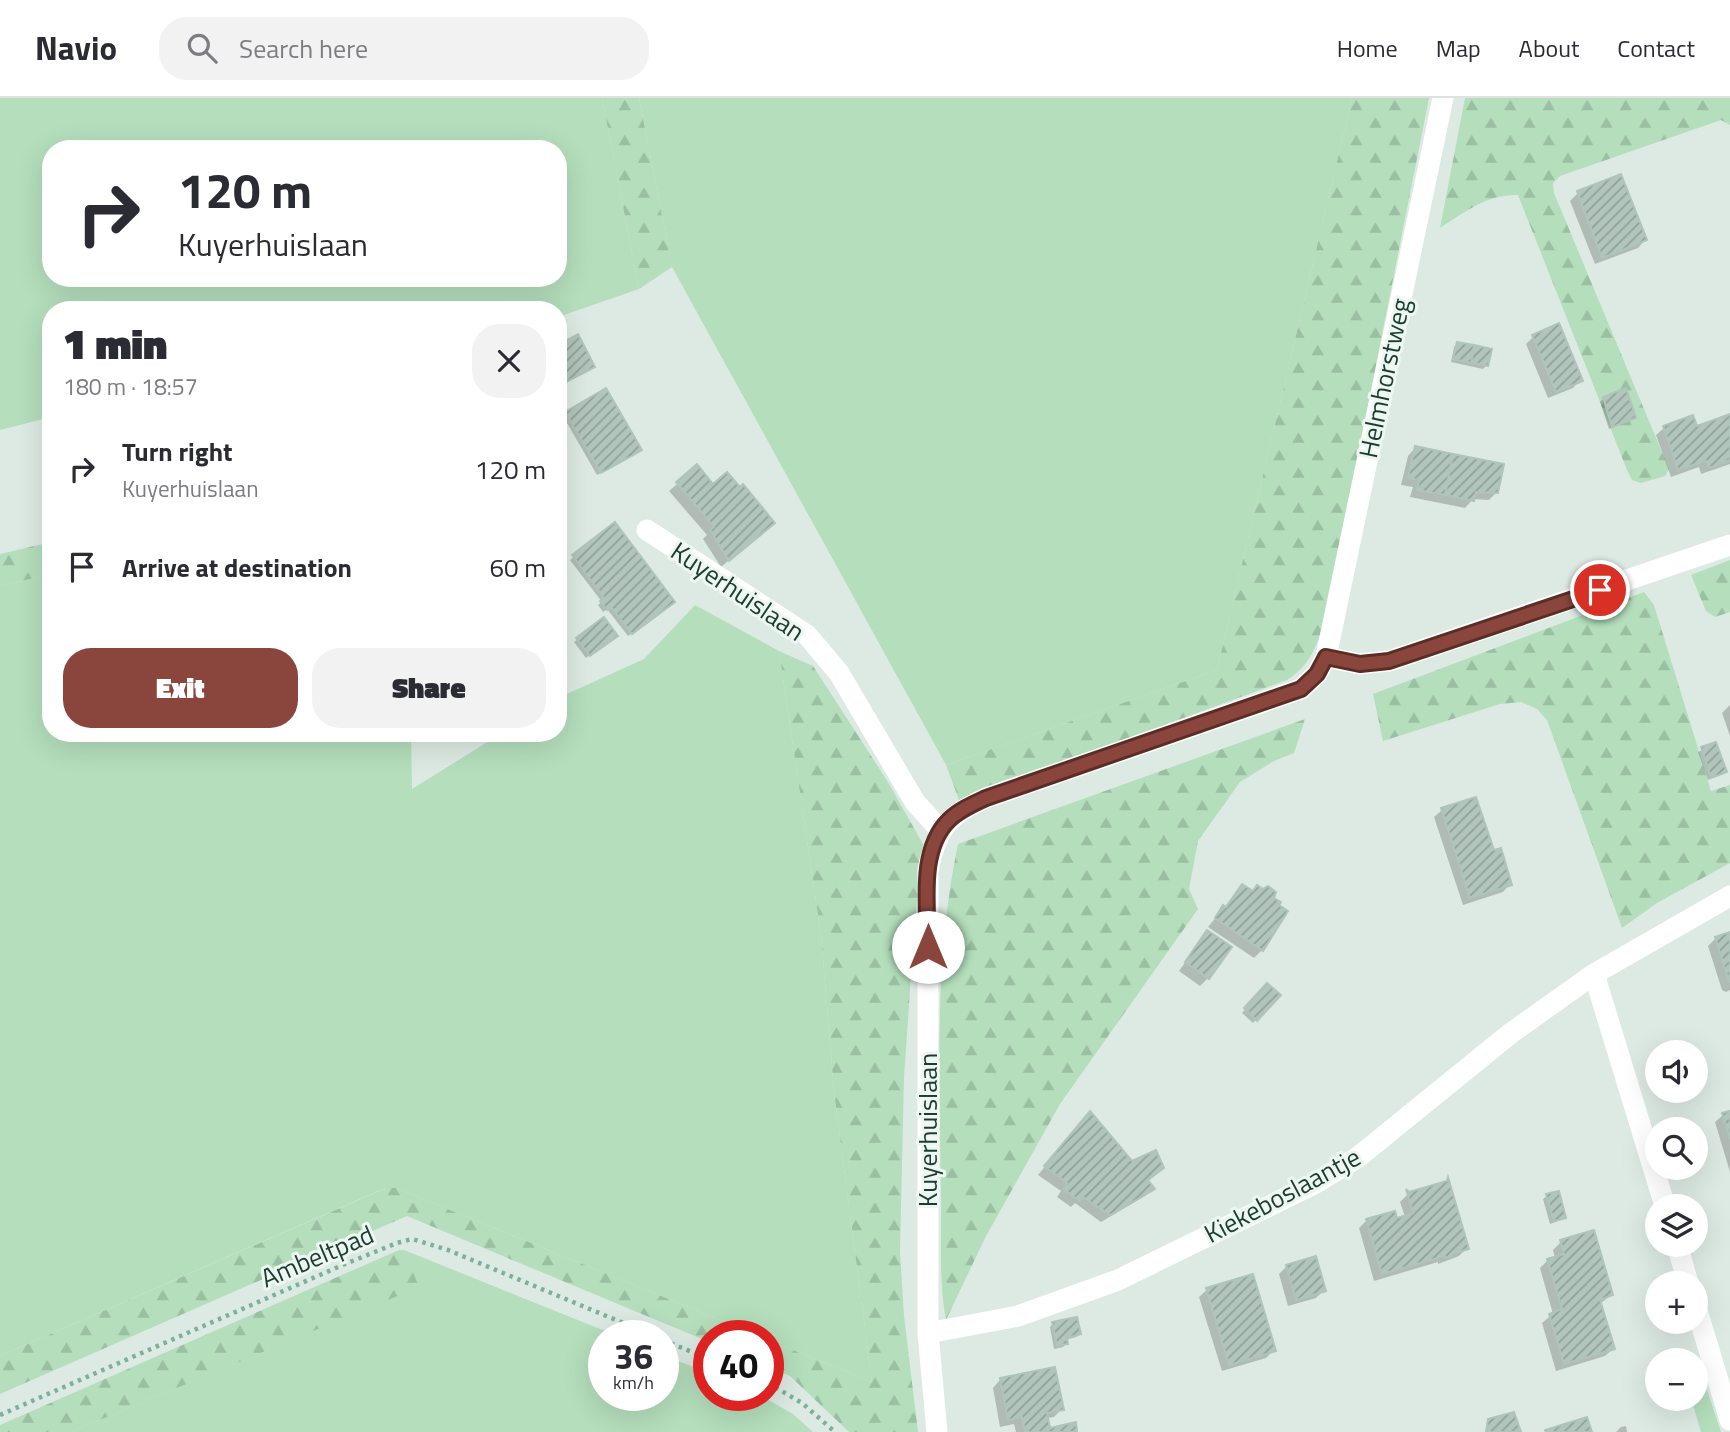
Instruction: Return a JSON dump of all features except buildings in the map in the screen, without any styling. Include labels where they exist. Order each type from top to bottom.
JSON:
[{"type":"street","name":"Helmhorstweg","points":[[1326,657],[1443,98]]},
{"type":"street","name":"Kuyerhuislaan","points":[[647,530],[807,635],[839,673],[915,802],[940,830],[928,870],[928,1333],[937,1432]]},
{"type":"street","points":[[940,830],[949,819],[966,807],[986,798],[1301,689],[1317,674],[1326,657],[1360,664],[1389,661],[1730,545]]},
{"type":"street","name":"Kiekeboslaantje","points":[[928,1333],[1017,1316],[1118,1280],[1314,1184],[1357,1158],[1511,1033],[1594,974],[1730,896]]},
{"type":"street","points":[[1594,974],[1661,1194]]},
{"type":"street","points":[[1704,1334],[1730,1420]]},
{"type":"path","name":"Ambeltpad","points":[[0,1415],[345,1264],[412,1239],[448,1250],[616,1320]]},
{"type":"path","points":[[784,1393],[802,1404],[835,1432]]},
{"type":"green space","points":[[0,98],[602,98],[639,289],[567,314],[567,301],[42,301],[42,419],[0,430]]},
{"type":"green space","points":[[602,98],[639,98],[672,267],[639,289]]},
{"type":"green space","points":[[639,98],[1352,98],[1217,670],[946,765],[672,267]]},
{"type":"green space","points":[[1352,98],[1429,98],[1330,597],[1312,654],[1306,664],[1287,680],[959,800],[946,765],[1217,670]]},
{"type":"green space","points":[[1465,98],[1730,98],[1730,125],[1721,120],[1560,176],[1553,183],[1554,193],[1669,469],[1665,476],[1641,483],[1632,480],[1518,195],[1486,201],[1440,228]]},
{"type":"green space","points":[[42,544],[42,576],[0,586],[0,554]]},
{"type":"green space","points":[[1730,560],[1730,612],[1715,617],[1706,611],[1691,575]]},
{"type":"green space","points":[[42,576],[42,742],[411,742],[412,789],[488,742],[567,742],[567,694],[644,659],[695,605],[779,651],[821,935],[834,1092],[872,1382],[784,1346],[784,1320],[720,1320],[396,1188],[385,1188],[0,1356],[0,586]]},
{"type":"green space","points":[[1644,592],[1654,605],[1711,791],[1730,785],[1730,863],[1657,903],[1622,928],[1547,720],[1537,709],[1521,702],[1500,704],[1383,741],[1373,694]]},
{"type":"green space","points":[[779,651],[813,666],[888,782],[924,846],[915,919],[904,1077],[900,1252],[904,1316],[918,1432],[849,1432],[790,1376],[784,1374],[784,1346],[872,1382],[834,1092],[821,935]]},
{"type":"green space","points":[[1305,719],[1294,753],[1274,761],[1240,782],[1198,841],[1189,889],[1198,909],[1060,1104],[985,1238],[946,1320],[941,1272],[940,1017],[945,930],[958,844]]},
{"type":"green space","points":[[386,1188],[396,1188],[720,1320],[693,1320],[693,1335],[679,1329],[679,1320],[656,1320],[407,1216],[0,1394],[0,1356]]},
{"type":"green space","points":[[404,1250],[588,1324],[588,1411],[679,1411],[679,1361],[693,1367],[693,1411],[784,1411],[784,1409],[813,1432],[71,1432],[418,1287]]},
{"type":"green space","points":[[404,1250],[419,1287],[71,1432],[0,1432],[0,1425]]},
{"type":"green space","points":[[1708,1393],[1721,1432],[1701,1432],[1695,1411],[1708,1411]]},
{"type":"route","points":[[928,947],[928,870],[932,852],[940,830],[949,819],[966,807],[1301,689],[1317,674],[1326,657],[1360,664],[1389,661],[1600,590]]}]
